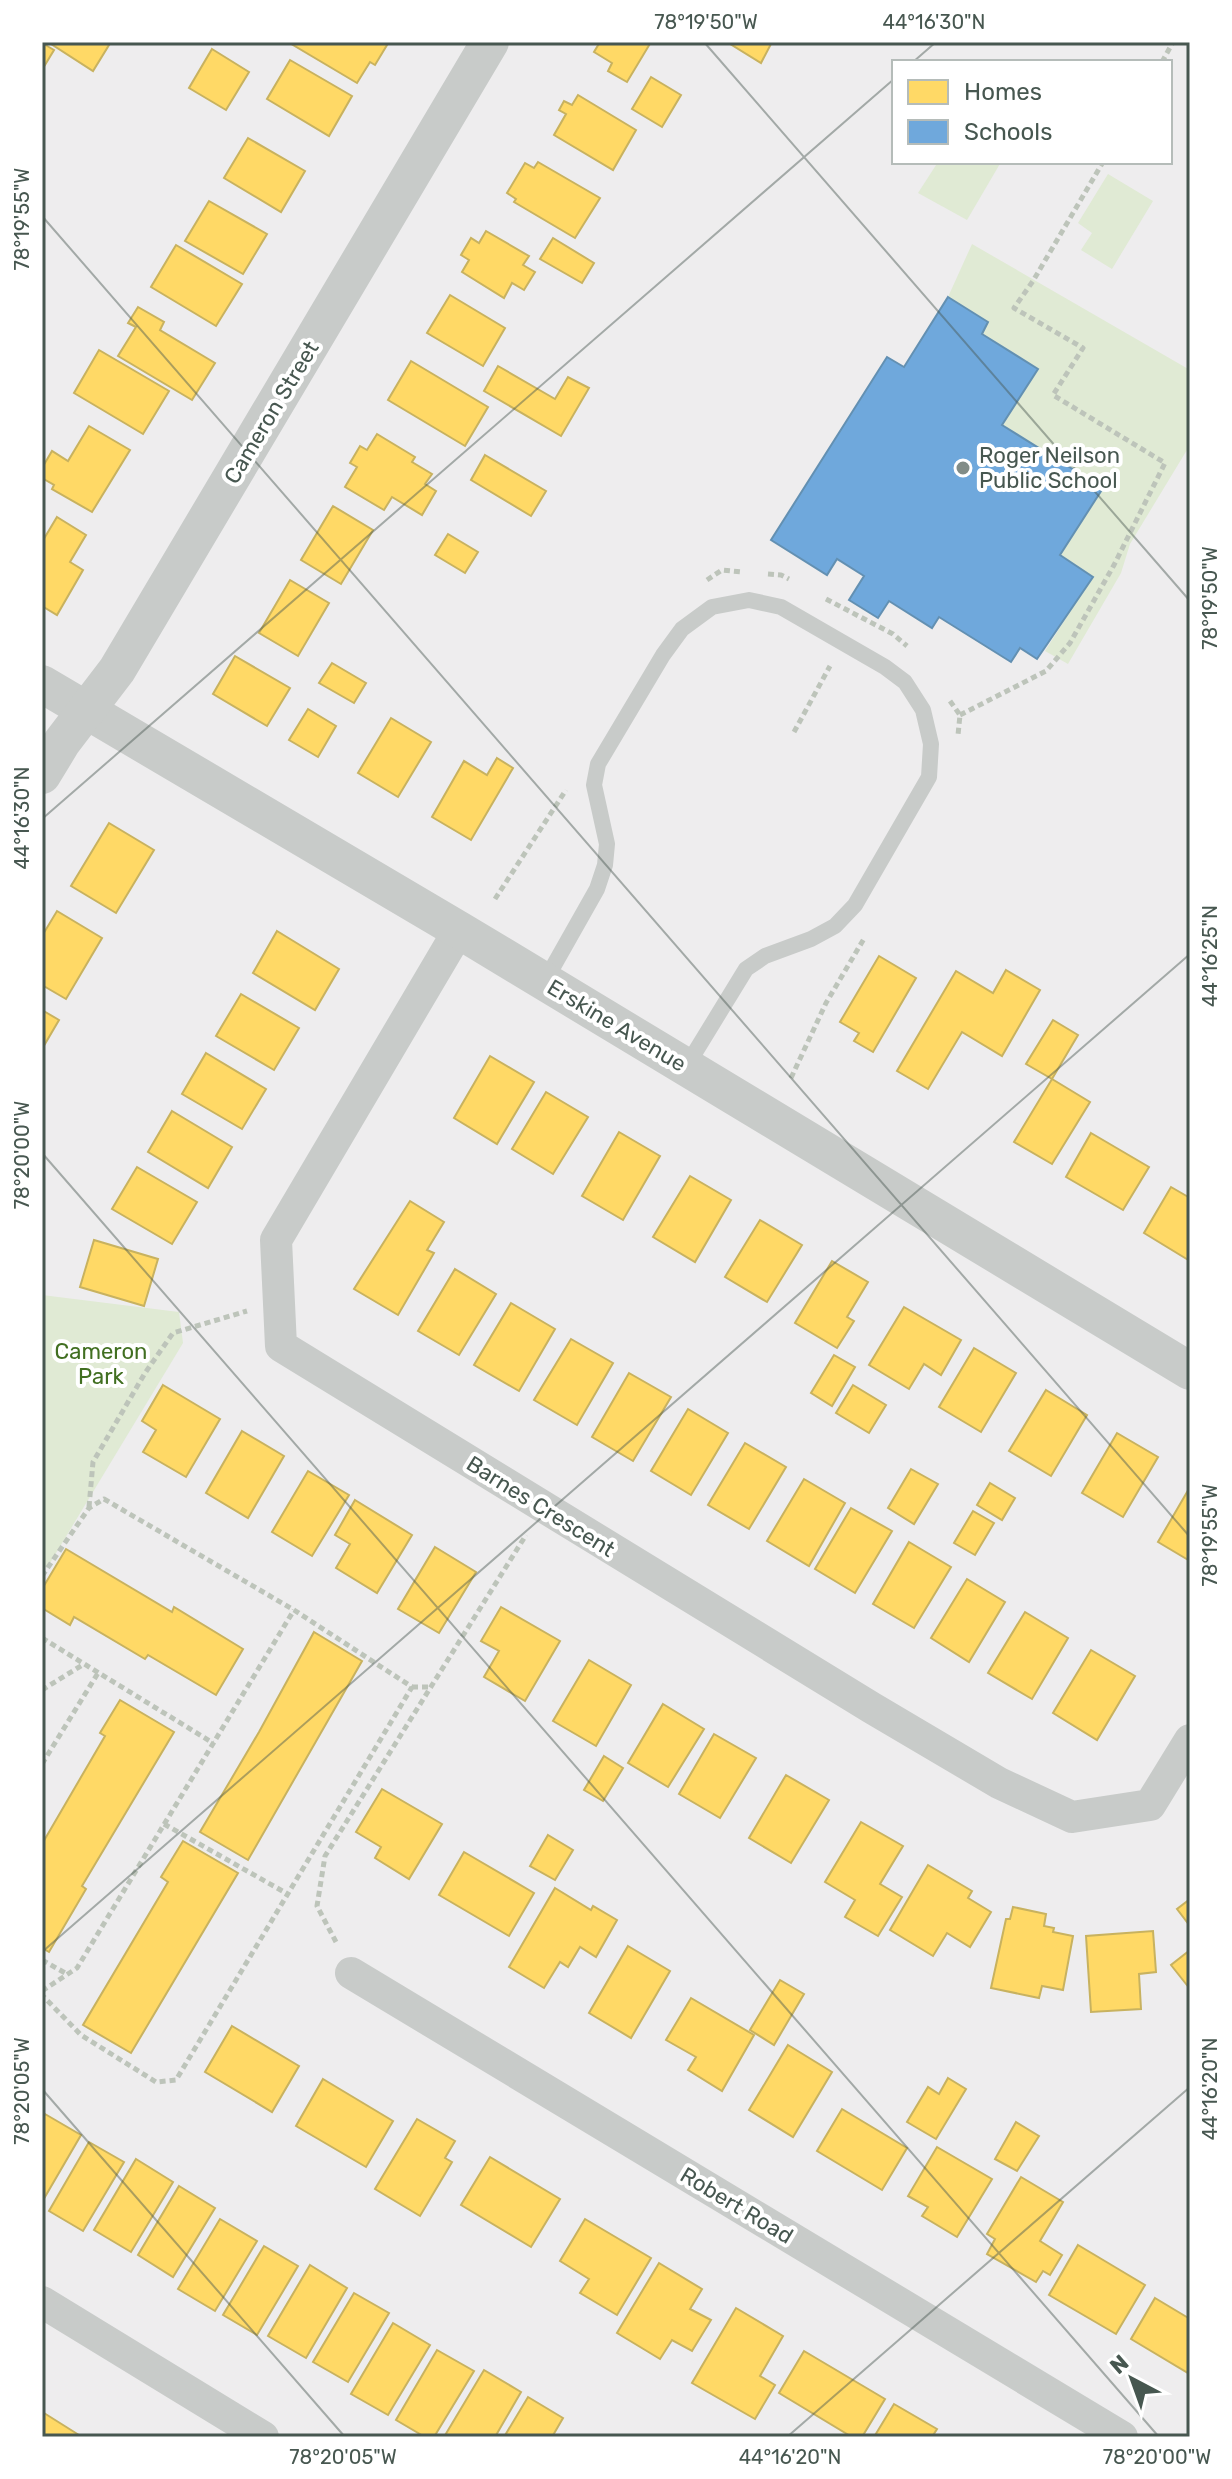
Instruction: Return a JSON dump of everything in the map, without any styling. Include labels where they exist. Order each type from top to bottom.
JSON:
[{"type":"street","name":"Cameron Street","points":[[42,775],[62,742],[117,670],[490,42]]},
{"type":"street","name":"Erskine Avenue","points":[[42,684],[545,981],[1190,1371]]},
{"type":"street","name":"Barnes Crescent","points":[[459,930],[276,1240],[281,1346],[884,1716],[999,1783],[1072,1817],[1150,1805],[1190,1740]]},
{"type":"street","name":"Robert Road","points":[[351,1973],[1122,2437]]},
{"type":"street","points":[[42,2302],[263,2437]]},
{"type":"lane","points":[[545,981],[597,889],[605,865],[607,844],[594,785],[598,764],[682,629],[712,607],[749,600],[781,607],[844,643],[905,682],[923,710],[931,744],[929,777],[855,905],[835,926],[811,939],[765,956],[746,969],[686,1067]]},
{"type":"path","points":[[1163,60],[1173,42]]},
{"type":"path","points":[[960,715],[1046,671],[1070,643],[1114,565],[1165,463],[1053,395],[1083,348],[1014,308],[1102,164]]},
{"type":"path","points":[[699,585],[722,570],[751,573]]},
{"type":"path","points":[[766,574],[781,575],[794,582]]},
{"type":"path","points":[[821,596],[893,634],[913,652]]},
{"type":"path","points":[[794,732],[860,616]]},
{"type":"path","points":[[945,693],[960,715],[957,745]]},
{"type":"path","points":[[495,899],[565,794],[569,782]]},
{"type":"path","points":[[791,1078],[826,1003],[871,928]]},
{"type":"path","points":[[89,1508],[93,1462],[145,1373],[173,1333],[279,1301]]},
{"type":"path","points":[[42,1576],[89,1508],[104,1499],[294,1610],[412,1687],[430,1687]]},
{"type":"path","points":[[351,1973],[317,1906],[325,1856],[543,1507]]},
{"type":"path","points":[[294,1610],[77,1968],[42,1993],[81,2035],[156,2082],[176,2080],[412,1687]]},
{"type":"path","points":[[42,1638],[213,1743]]},
{"type":"path","points":[[42,1690],[84,1664]]},
{"type":"path","points":[[42,1764],[98,1673]]},
{"type":"path","points":[[164,1824],[286,1893]]},
{"type":"path","points":[[42,1960],[67,1974]]},
{"type":"green space","points":[[937,164],[1000,164],[967,220],[918,193]]},
{"type":"green space","points":[[1108,174],[1153,201],[1112,269],[1081,250],[1092,233],[1078,223]]},
{"type":"green space","points":[[972,244],[1190,370],[1190,445],[1130,544],[1121,573],[1068,664],[1045,651],[1092,577],[1060,555],[1102,488],[1002,425],[1037,369],[982,334],[988,322],[948,297]]},
{"type":"green space","name":"Cameron Park","points":[[42,1295],[179,1312],[183,1343],[47,1568],[42,1565]]},
{"type":"building: Homes","points":[[48,42],[104,42],[109,45],[93,71]]},
{"type":"building: Homes","points":[[288,42],[382,42],[387,45],[375,65],[370,62],[357,83]]},
{"type":"building: Homes","points":[[600,42],[651,42],[627,82],[608,71],[612,63],[594,52]]},
{"type":"building: Homes","points":[[727,42],[772,42],[761,63]]},
{"type":"building: Homes","points":[[42,43],[54,50],[42,70]]},
{"type":"building: Homes","points":[[212,49],[249,72],[226,110],[189,88]]},
{"type":"building: Homes","points":[[290,60],[352,96],[329,136],[267,99]]},
{"type":"building: Homes","points":[[651,77],[681,95],[662,127],[632,109]]},
{"type":"building: Homes","points":[[578,95],[636,130],[613,170],[554,135],[566,114],[559,110],[564,101],[572,105]]},
{"type":"building: Homes","points":[[248,138],[305,171],[281,212],[224,178]]},
{"type":"building: Homes","points":[[538,162],[600,198],[575,238],[514,202],[516,199],[507,193],[525,163],[534,168]]},
{"type":"building: Homes","points":[[209,201],[267,234],[243,274],[185,241]]},
{"type":"building: Homes","points":[[486,231],[529,256],[523,265],[535,272],[524,290],[512,283],[504,298],[462,272],[469,260],[461,255],[471,238],[479,243]]},
{"type":"building: Homes","points":[[553,238],[594,263],[582,283],[540,259]]},
{"type":"building: Homes","points":[[176,245],[242,284],[216,326],[151,287]]},
{"type":"building: Homes","points":[[450,295],[505,328],[483,366],[427,333]]},
{"type":"building: Homes","points":[[138,307],[164,322],[160,330],[215,363],[192,400],[118,356],[136,327],[128,323]]},
{"type":"building: Homes","points":[[99,350],[169,391],[143,434],[74,393]]},
{"type":"building: Homes","points":[[411,361],[488,407],[465,446],[388,400]]},
{"type":"building: Homes","points":[[498,366],[555,399],[568,377],[589,388],[561,436],[484,391]]},
{"type":"building: Homes","points":[[89,426],[130,450],[92,512],[52,489],[54,485],[42,478],[42,468],[52,451],[68,461]]},
{"type":"building: Homes","points":[[377,434],[415,457],[412,462],[432,474],[425,484],[436,491],[422,515],[392,497],[384,510],[345,487],[357,467],[350,463],[360,446],[367,450]]},
{"type":"building: Homes","points":[[485,455],[546,491],[531,516],[471,480]]},
{"type":"building: Homes","points":[[333,506],[373,530],[341,584],[301,560]]},
{"type":"building: Homes","points":[[57,517],[86,535],[70,562],[83,570],[57,615],[42,606],[42,542]]},
{"type":"building: Homes","points":[[448,534],[478,552],[465,573],[435,555]]},
{"type":"building: Homes","points":[[290,580],[329,603],[298,656],[259,633]]},
{"type":"building: Homes","points":[[235,656],[290,688],[267,726],[213,694]]},
{"type":"building: Homes","points":[[332,663],[366,683],[354,703],[319,683]]},
{"type":"building: Homes","points":[[308,709],[336,726],[318,757],[289,740]]},
{"type":"building: Homes","points":[[391,718],[431,742],[398,797],[358,773]]},
{"type":"building: Homes","points":[[497,758],[513,768],[471,840],[432,817],[464,761],[487,775]]},
{"type":"building: Homes","points":[[109,823],[154,850],[116,913],[71,886]]},
{"type":"building: Homes","points":[[57,911],[102,938],[66,999],[42,985],[42,936]]},
{"type":"building: Homes","points":[[277,931],[339,969],[315,1010],[253,973]]},
{"type":"building: Homes","points":[[879,956],[916,978],[873,1052],[854,1041],[859,1033],[840,1022]]},
{"type":"building: Homes","points":[[1006,970],[1040,990],[1002,1056],[962,1032],[928,1089],[897,1071],[956,971],[993,993]]},
{"type":"building: Homes","points":[[241,994],[299,1028],[274,1070],[216,1036]]},
{"type":"building: Homes","points":[[42,1010],[59,1020],[42,1049]]},
{"type":"building: Homes","points":[[1053,1020],[1078,1035],[1052,1079],[1026,1064]]},
{"type":"building: Homes","points":[[206,1053],[266,1089],[242,1129],[182,1094]]},
{"type":"building: Homes","points":[[490,1056],[534,1082],[497,1144],[454,1118]]},
{"type":"building: Homes","points":[[1052,1079],[1090,1102],[1052,1164],[1014,1142]]},
{"type":"building: Homes","points":[[546,1092],[588,1117],[553,1174],[512,1149]]},
{"type":"building: Homes","points":[[172,1111],[232,1147],[208,1188],[148,1152]]},
{"type":"building: Homes","points":[[619,1132],[660,1156],[623,1220],[582,1196]]},
{"type":"building: Homes","points":[[1091,1133],[1149,1167],[1123,1210],[1066,1177]]},
{"type":"building: Homes","points":[[137,1167],[197,1202],[172,1244],[112,1209]]},
{"type":"building: Homes","points":[[690,1176],[731,1200],[695,1262],[653,1237]]},
{"type":"building: Homes","points":[[1171,1187],[1190,1198],[1190,1261],[1144,1233]]},
{"type":"building: Homes","points":[[410,1201],[444,1222],[427,1250],[434,1253],[398,1315],[354,1289]]},
{"type":"building: Homes","points":[[760,1220],[802,1245],[767,1302],[725,1277]]},
{"type":"building: Homes","points":[[94,1240],[158,1259],[144,1306],[80,1287]]},
{"type":"building: Homes","points":[[832,1261],[868,1282],[847,1317],[854,1321],[837,1348],[795,1323]]},
{"type":"building: Homes","points":[[455,1269],[496,1294],[459,1355],[418,1331]]},
{"type":"building: Homes","points":[[511,1303],[555,1329],[519,1391],[474,1365]]},
{"type":"building: Homes","points":[[904,1307],[961,1340],[941,1375],[924,1364],[909,1389],[869,1365]]},
{"type":"building: Homes","points":[[571,1339],[613,1363],[577,1425],[534,1400]]},
{"type":"building: Homes","points":[[974,1348],[1016,1373],[981,1432],[939,1407]]},
{"type":"building: Homes","points":[[834,1355],[855,1367],[832,1406],[811,1393]]},
{"type":"building: Homes","points":[[629,1373],[671,1397],[633,1461],[592,1437]]},
{"type":"building: Homes","points":[[163,1385],[220,1419],[186,1477],[143,1452],[156,1430],[142,1421]]},
{"type":"building: Homes","points":[[853,1385],[886,1405],[869,1433],[836,1413]]},
{"type":"building: Homes","points":[[1046,1390],[1087,1415],[1051,1476],[1009,1451]]},
{"type":"building: Homes","points":[[688,1409],[728,1433],[691,1495],[651,1471]]},
{"type":"building: Homes","points":[[242,1431],[284,1456],[248,1518],[206,1493]]},
{"type":"building: Homes","points":[[1117,1433],[1158,1457],[1123,1517],[1082,1493]]},
{"type":"building: Homes","points":[[745,1443],[786,1467],[749,1529],[708,1505]]},
{"type":"building: Homes","points":[[911,1469],[938,1484],[914,1524],[888,1508]]},
{"type":"building: Homes","points":[[308,1471],[349,1495],[312,1556],[272,1532]]},
{"type":"building: Homes","points":[[804,1479],[845,1503],[809,1566],[767,1541]]},
{"type":"building: Homes","points":[[990,1483],[1015,1498],[1002,1520],[977,1505]]},
{"type":"building: Homes","points":[[1190,1487],[1190,1561],[1158,1542]]},
{"type":"building: Homes","points":[[355,1500],[412,1535],[377,1593],[336,1568],[350,1544],[335,1535]]},
{"type":"building: Homes","points":[[851,1508],[892,1531],[855,1593],[815,1569]]},
{"type":"building: Homes","points":[[973,1511],[994,1523],[975,1555],[954,1543]]},
{"type":"building: Homes","points":[[909,1542],[951,1567],[914,1628],[873,1604]]},
{"type":"building: Homes","points":[[435,1547],[476,1572],[439,1633],[398,1609]]},
{"type":"building: Homes","points":[[66,1549],[172,1612],[174,1607],[243,1649],[216,1695],[148,1655],[145,1659],[74,1617],[70,1625],[42,1608],[42,1589]]},
{"type":"building: Homes","points":[[967,1579],[1005,1602],[969,1662],[931,1638]]},
{"type":"building: Homes","points":[[501,1607],[560,1641],[525,1701],[484,1677],[499,1651],[481,1641]]},
{"type":"building: Homes","points":[[1025,1612],[1068,1638],[1032,1699],[988,1673]]},
{"type":"building: Homes","points":[[314,1632],[362,1661],[248,1860],[200,1832]]},
{"type":"building: Homes","points":[[1091,1650],[1135,1676],[1097,1740],[1053,1713]]},
{"type":"building: Homes","points":[[589,1660],[631,1685],[596,1746],[553,1721]]},
{"type":"building: Homes","points":[[120,1700],[174,1732],[82,1886],[86,1889],[49,1952],[42,1948],[42,1844],[105,1736],[100,1733]]},
{"type":"building: Homes","points":[[663,1704],[704,1729],[668,1787],[628,1763]]},
{"type":"building: Homes","points":[[714,1734],[756,1758],[720,1818],[679,1794]]},
{"type":"building: Homes","points":[[604,1756],[623,1768],[603,1801],[584,1790]]},
{"type":"building: Homes","points":[[786,1775],[829,1800],[791,1863],[749,1838]]},
{"type":"building: Homes","points":[[382,1789],[442,1824],[409,1879],[375,1858],[381,1847],[356,1832]]},
{"type":"building: Homes","points":[[861,1822],[903,1846],[880,1884],[902,1897],[878,1936],[845,1917],[855,1900],[825,1882]]},
{"type":"building: Homes","points":[[548,1835],[573,1850],[555,1880],[530,1866]]},
{"type":"building: Homes","points":[[183,1841],[238,1873],[131,2053],[83,2025],[168,1882],[161,1877]]},
{"type":"building: Homes","points":[[464,1852],[534,1893],[509,1936],[439,1895]]},
{"type":"building: Homes","points":[[928,1865],[972,1891],[968,1898],[991,1912],[970,1947],[947,1933],[933,1956],[890,1930]]},
{"type":"building: Homes","points":[[555,1888],[591,1910],[593,1906],[617,1920],[596,1957],[580,1947],[568,1967],[560,1962],[544,1988],[509,1967]]},
{"type":"building: Homes","points":[[1190,1899],[1190,1926],[1177,1909]]},
{"type":"building: Homes","points":[[1013,1907],[1046,1914],[1044,1926],[1054,1928],[1053,1932],[1073,1936],[1063,1990],[1042,1986],[1039,1998],[991,1988],[1006,1919],[1010,1919]]},
{"type":"building: Homes","points":[[1153,1931],[1156,1972],[1139,1974],[1141,2009],[1091,2012],[1086,1936]]},
{"type":"building: Homes","points":[[628,1946],[670,1971],[631,2038],[589,2013]]},
{"type":"building: Homes","points":[[1190,1950],[1190,1989],[1171,1965]]},
{"type":"building: Homes","points":[[780,1980],[804,1994],[774,2045],[750,2030]]},
{"type":"building: Homes","points":[[691,1998],[754,2035],[722,2091],[688,2070],[696,2057],[666,2040]]},
{"type":"building: Homes","points":[[232,2026],[299,2066],[272,2112],[205,2072]]},
{"type":"building: Homes","points":[[788,2045],[832,2072],[793,2137],[749,2110]]},
{"type":"building: Homes","points":[[948,2078],[966,2089],[936,2139],[907,2122],[928,2087],[939,2094]]},
{"type":"building: Homes","points":[[323,2079],[393,2121],[366,2167],[296,2126]]},
{"type":"building: Homes","points":[[842,2109],[907,2148],[882,2190],[817,2151]]},
{"type":"building: Homes","points":[[45,2114],[81,2135],[42,2202],[42,2120]]},
{"type":"building: Homes","points":[[417,2119],[455,2141],[445,2158],[452,2162],[420,2216],[375,2189]]},
{"type":"building: Homes","points":[[1016,2122],[1039,2136],[1017,2171],[995,2159]]},
{"type":"building: Homes","points":[[89,2142],[124,2162],[83,2231],[49,2211]]},
{"type":"building: Homes","points":[[937,2147],[992,2179],[957,2237],[922,2216],[928,2207],[908,2196]]},
{"type":"building: Homes","points":[[490,2157],[560,2199],[531,2247],[461,2205]]},
{"type":"building: Homes","points":[[136,2159],[173,2182],[131,2252],[94,2230]]},
{"type":"building: Homes","points":[[1021,2177],[1063,2202],[1040,2241],[1062,2255],[1050,2275],[1043,2271],[1036,2282],[987,2254],[995,2239],[987,2234]]},
{"type":"building: Homes","points":[[179,2186],[215,2208],[173,2277],[138,2255]]},
{"type":"building: Homes","points":[[220,2219],[257,2241],[215,2311],[178,2289]]},
{"type":"building: Homes","points":[[585,2219],[651,2258],[617,2315],[580,2293],[589,2279],[560,2261]]},
{"type":"building: Homes","points":[[1078,2245],[1145,2285],[1116,2334],[1049,2295]]},
{"type":"building: Homes","points":[[264,2246],[298,2266],[257,2335],[223,2315]]},
{"type":"building: Homes","points":[[659,2263],[702,2289],[690,2309],[711,2320],[692,2351],[672,2340],[660,2359],[617,2333]]},
{"type":"building: Homes","points":[[310,2265],[347,2288],[306,2358],[268,2336]]},
{"type":"building: Homes","points":[[354,2293],[389,2313],[348,2382],[313,2362]]},
{"type":"building: Homes","points":[[1155,2298],[1190,2319],[1188,2373],[1131,2339]]},
{"type":"building: Homes","points":[[736,2308],[783,2336],[760,2376],[775,2385],[755,2419],[692,2383]]},
{"type":"building: Homes","points":[[393,2323],[430,2345],[388,2415],[351,2394]]},
{"type":"building: Homes","points":[[437,2350],[474,2371],[434,2437],[425,2437],[396,2420]]},
{"type":"building: Homes","points":[[804,2351],[885,2399],[862,2437],[852,2437],[779,2393]]},
{"type":"building: Homes","points":[[484,2370],[521,2392],[495,2437],[444,2437]]},
{"type":"building: Homes","points":[[528,2397],[563,2418],[552,2437],[504,2437]]},
{"type":"building: Homes","points":[[894,2404],[937,2429],[932,2437],[874,2437]]},
{"type":"building: Homes","points":[[44,2413],[79,2435],[78,2437],[42,2437]]},
{"type":"building: Schools","points":[[948,297],[988,322],[982,334],[1038,369],[1002,425],[1103,488],[1060,555],[1093,577],[1037,659],[1020,648],[1011,662],[939,617],[932,628],[889,601],[878,618],[849,600],[864,576],[837,559],[827,575],[771,540],[887,357],[904,367]]},
{"type":"place","name":"Roger Neilson Public School","points":[[963,468]]}]
